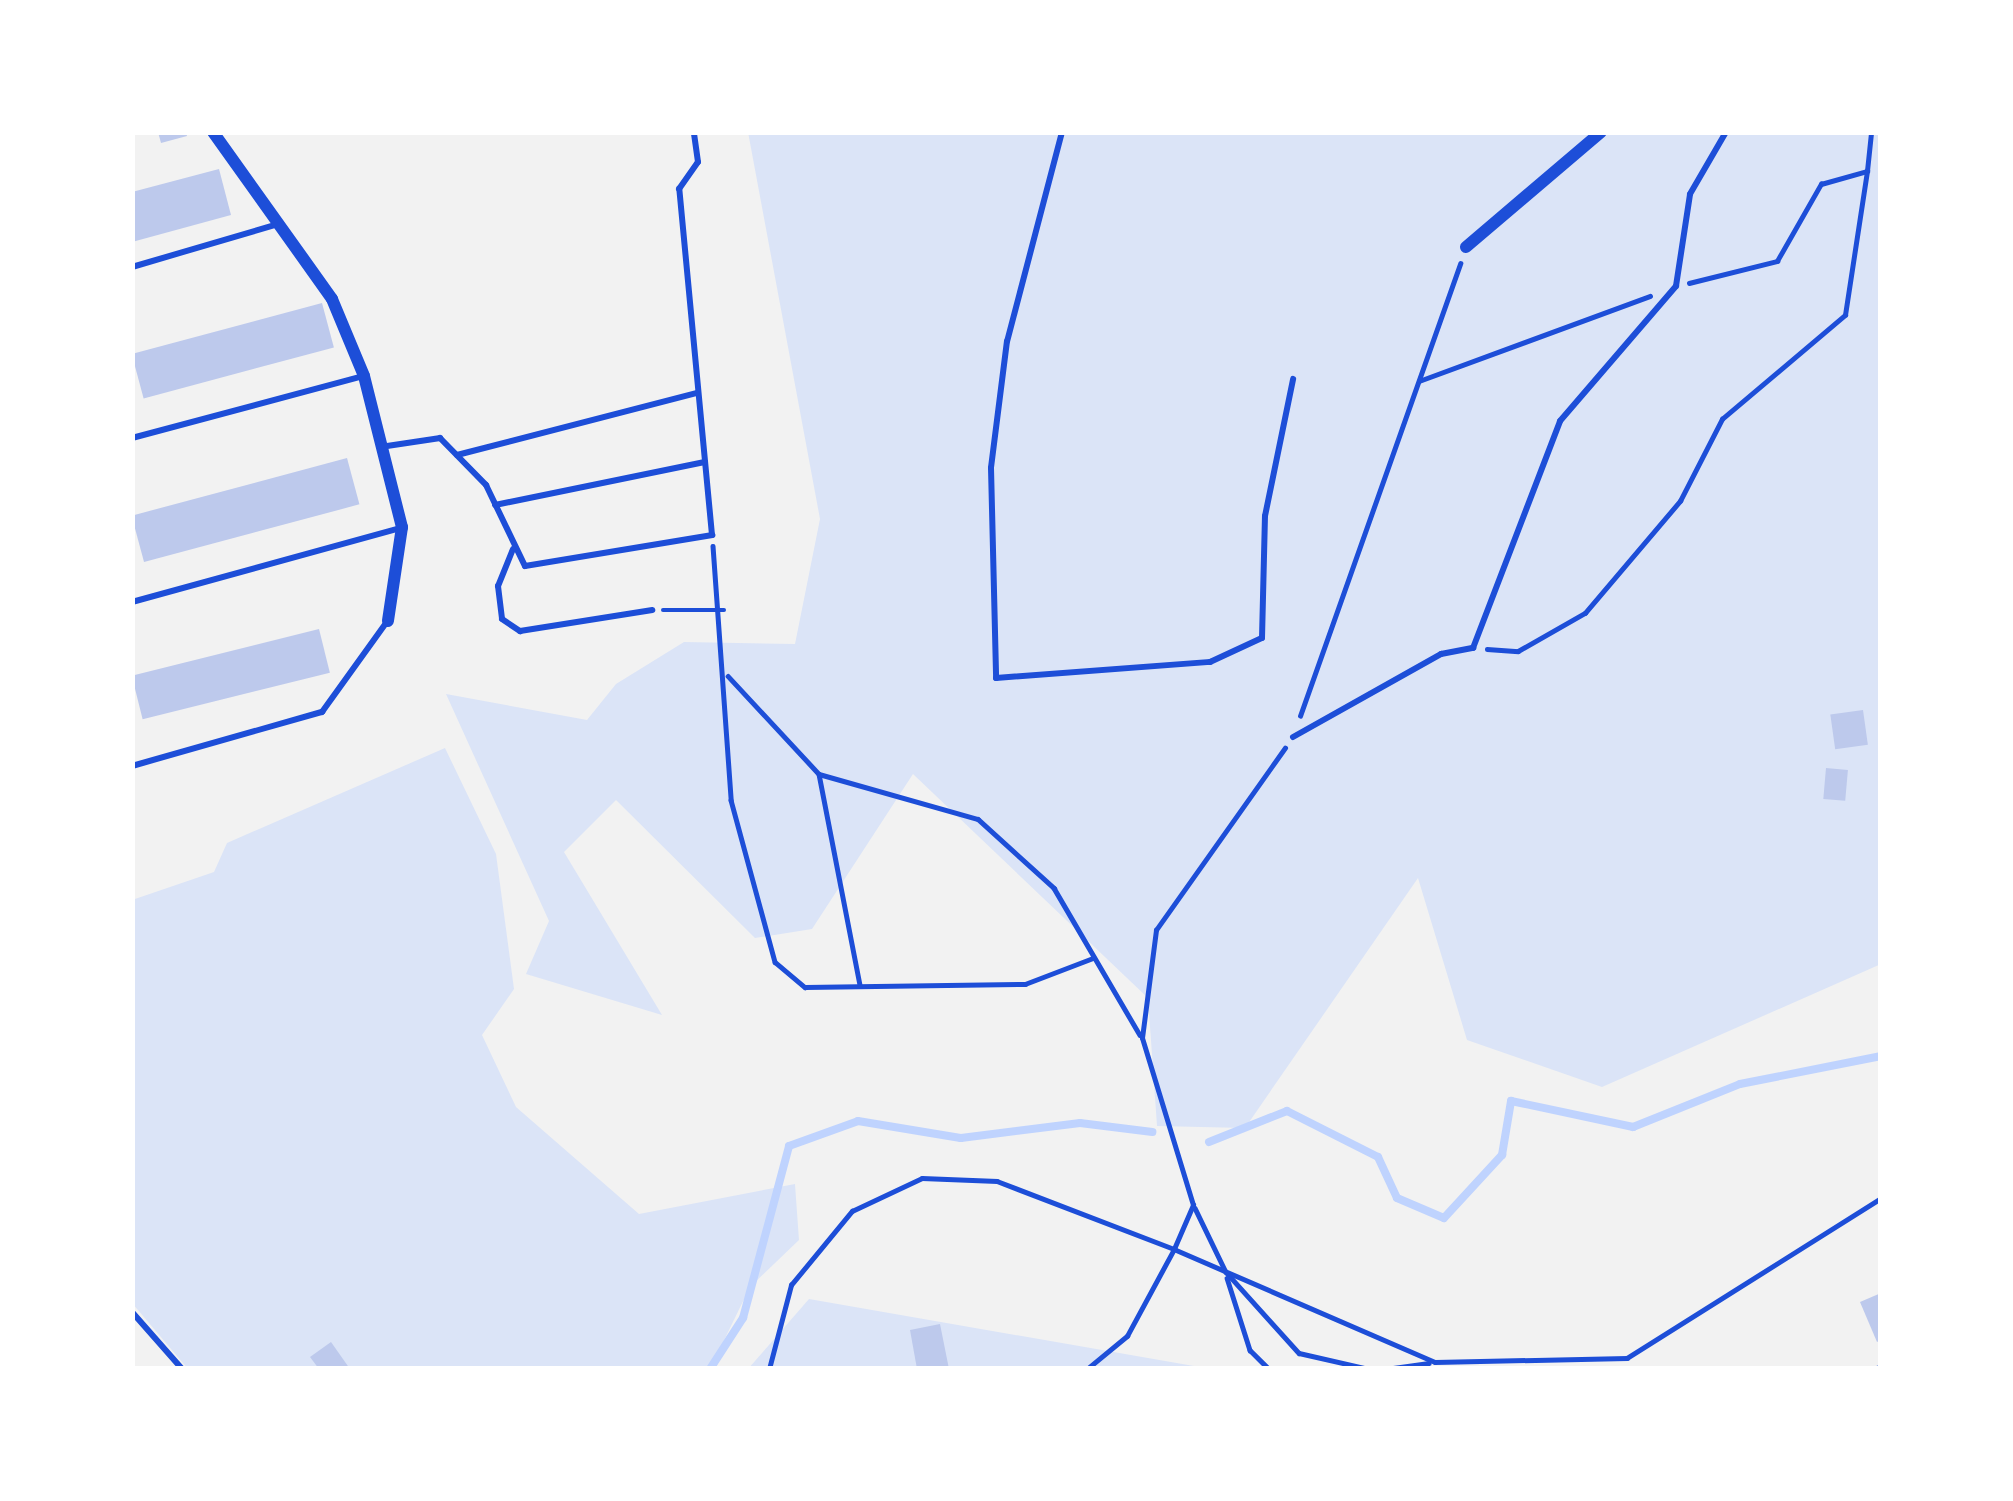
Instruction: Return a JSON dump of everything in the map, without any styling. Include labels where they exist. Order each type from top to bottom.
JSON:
[{"type":"street","points":[[213,132],[284,222],[364,376],[386,446],[402,527],[388,621]]},
{"type":"street","points":[[1466,247],[1601,132]]},
{"type":"lane","points":[[386,446],[440,438],[495,505],[525,566],[712,535],[680,189],[698,162],[694,132]]},
{"type":"lane","points":[[1062,132],[1007,341],[991,468],[996,678],[1210,662],[1262,638],[1265,516],[1293,379]]},
{"type":"lane","points":[[1293,736],[1441,654],[1473,648],[1560,421],[1676,286],[1690,194],[1726,132]]},
{"type":"lane","points":[[132,267],[284,222]]},
{"type":"lane","points":[[132,438],[364,376]]},
{"type":"lane","points":[[457,455],[696,393]]},
{"type":"lane","points":[[495,505],[705,462]]},
{"type":"lane","points":[[132,602],[402,527]]},
{"type":"lane","points":[[513,549],[498,586],[502,619],[520,631],[652,610]]},
{"type":"lane","points":[[132,766],[322,712],[364,669],[388,621]]},
{"type":"lane","points":[[132,1312],[182,1369]]},
{"type":"path","points":[[1473,648],[1518,651],[1585,613],[1680,502],[1722,419],[1845,315],[1871,132]]},
{"type":"path","points":[[1419,381],[1676,286],[1777,261],[1821,184],[1867,171]]},
{"type":"path","points":[[1142,1038],[1156,930],[1293,736],[1466,247]]},
{"type":"path","points":[[712,535],[724,610],[731,800],[775,962],[805,987],[1025,984],[1093,958]]},
{"type":"path","points":[[652,610],[724,610]]},
{"type":"path","points":[[726,674],[819,773],[978,819],[1054,888],[1142,1038],[1193,1205],[1226,1272],[1250,1350],[1269,1369]]},
{"type":"path","points":[[819,773],[860,984]]},
{"type":"path","points":[[769,1369],[791,1285],[852,1211],[922,1178],[997,1181],[1174,1249],[1435,1362]]},
{"type":"path","points":[[1386,1369],[1435,1362],[1627,1358],[1881,1198]]},
{"type":"path","points":[[1087,1369],[1127,1336],[1193,1205]]},
{"type":"path","points":[[1226,1272],[1298,1353],[1369,1369]]},
{"type":"shaded area","points":[[748,132],[1881,132],[1881,964],[1602,1087],[1467,1040],[1418,878],[1245,1128],[1157,1126],[1148,998],[913,774],[812,929],[755,938],[616,800],[564,852],[662,1015],[526,974],[549,921],[446,694],[587,720],[616,684],[684,642],[795,644],[820,519]]},
{"type":"shaded area","points":[[445,748],[496,854],[514,989],[482,1035],[516,1107],[639,1214],[795,1184],[799,1240],[750,1287],[710,1369],[188,1369],[132,1303],[132,900],[214,872],[227,843]]},
{"type":"shaded area","points":[[809,1299],[1211,1369],[748,1369]]},
{"type":"building","points":[[158,132],[186,132],[187,136],[161,143]]},
{"type":"building","points":[[219,169],[231,215],[132,242],[132,192]]},
{"type":"building","points":[[322,303],[334,347],[144,398],[132,354]]},
{"type":"building","points":[[347,458],[359,504],[144,562],[132,516]]},
{"type":"building","points":[[319,629],[330,673],[143,719],[132,676]]},
{"type":"building","points":[[1863,710],[1868,745],[1835,749],[1830,715]]},
{"type":"building","points":[[1826,768],[1848,770],[1845,801],[1823,799]]},
{"type":"building","points":[[1881,1293],[1881,1340],[1877,1342],[1860,1302]]},
{"type":"building","points":[[940,1324],[949,1369],[917,1369],[910,1330]]},
{"type":"building","points":[[331,1342],[350,1369],[319,1369],[310,1357]]},
{"type":"waterway","points":[[1209,1142],[1287,1111],[1378,1157],[1397,1198],[1444,1218],[1502,1155],[1511,1101],[1633,1127],[1740,1084],[1881,1056]]},
{"type":"waterway","points":[[710,1369],[743,1318],[789,1146],[858,1121],[961,1138],[1080,1123],[1152,1132]]}]
